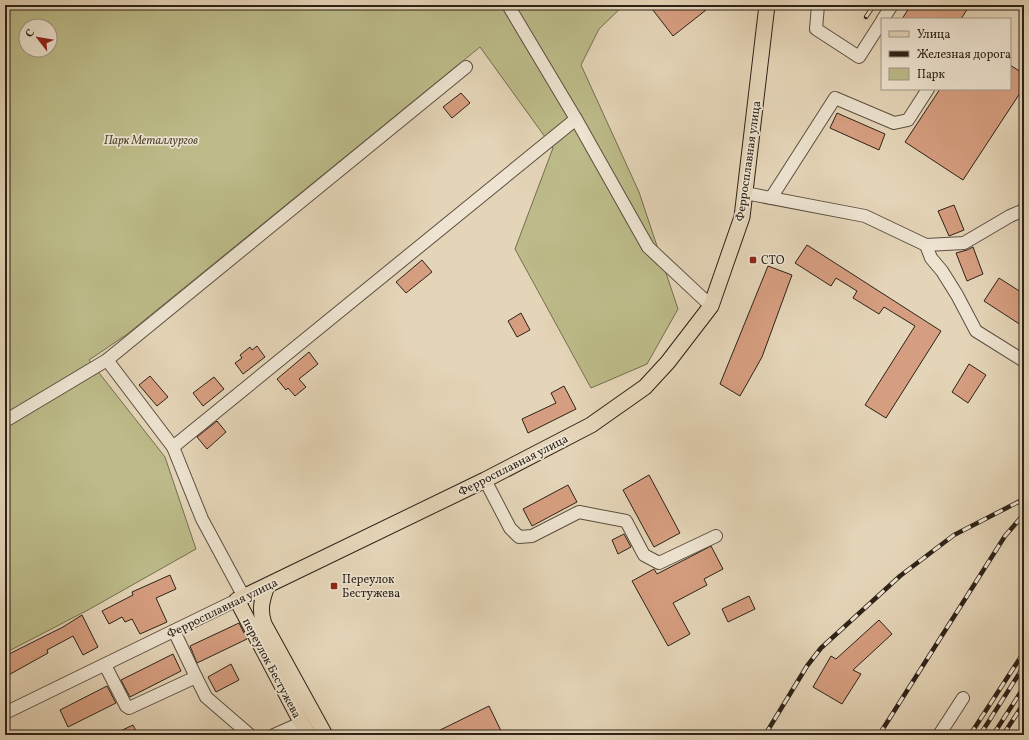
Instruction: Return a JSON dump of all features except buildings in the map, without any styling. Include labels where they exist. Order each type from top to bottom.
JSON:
[{"type":"main road","name":"Ферросплавная улица","points":[[240,599],[485,480],[591,425],[645,387],[668,362],[711,306],[742,217],[767,5]]},
{"type":"main road","name":"переулок Бестужева","points":[[267,586],[261,605],[261,615],[264,624],[325,735]]},
{"type":"main road","name":"переулок Бестужева","points":[[240,599],[304,729]]},
{"type":"street","points":[[508,5],[576,119],[648,247],[711,306]]},
{"type":"street","points":[[818,5],[816,29],[859,57],[881,22]]},
{"type":"street","points":[[883,18],[892,5]]},
{"type":"street","points":[[5,421],[107,360],[466,67]]},
{"type":"street","points":[[771,198],[835,98],[894,123],[908,120],[927,90]]},
{"type":"street","points":[[172,446],[576,119]]},
{"type":"street","points":[[745,193],[865,216],[926,245],[964,243],[1010,216],[1024,210]]},
{"type":"street","points":[[926,245],[931,258],[942,271],[957,295],[976,331],[1024,362]]},
{"type":"street","points":[[107,360],[172,446],[202,519],[240,599]]},
{"type":"street","points":[[485,480],[510,528],[519,537],[532,536],[579,512],[626,522],[644,555],[659,563],[716,536]]},
{"type":"street","name":"Ферросплавная улица","points":[[5,713],[240,599]]},
{"type":"street","points":[[174,631],[206,697],[250,735]]},
{"type":"street","points":[[105,665],[126,706],[129,708],[196,677]]},
{"type":"street","points":[[939,735],[963,698]]},
{"type":"street","points":[[274,735],[304,729]]},
{"type":"green space","name":"Парк Металлургов","points":[[5,5],[624,5],[599,29],[581,65],[639,192],[678,309],[647,364],[591,388],[515,249],[553,148],[480,47],[126,335],[89,360],[165,457],[196,549],[88,610],[5,653]]},
{"type":"railway","points":[[866,17],[874,5]]},
{"type":"railway","points":[[765,735],[807,666],[821,648],[900,576],[954,535],[1024,499]]},
{"type":"railway","points":[[879,735],[1005,536],[1024,514]]},
{"type":"railway","points":[[970,735],[1024,652]]},
{"type":"railway","points":[[980,735],[1024,666]]},
{"type":"railway","points":[[993,735],[1024,687]]},
{"type":"railway","points":[[1003,735],[1024,703]]},
{"type":"place","name":"СТО","points":[[753,260]]},
{"type":"place","name":"Переулок Бестужева","points":[[334,586]]}]
